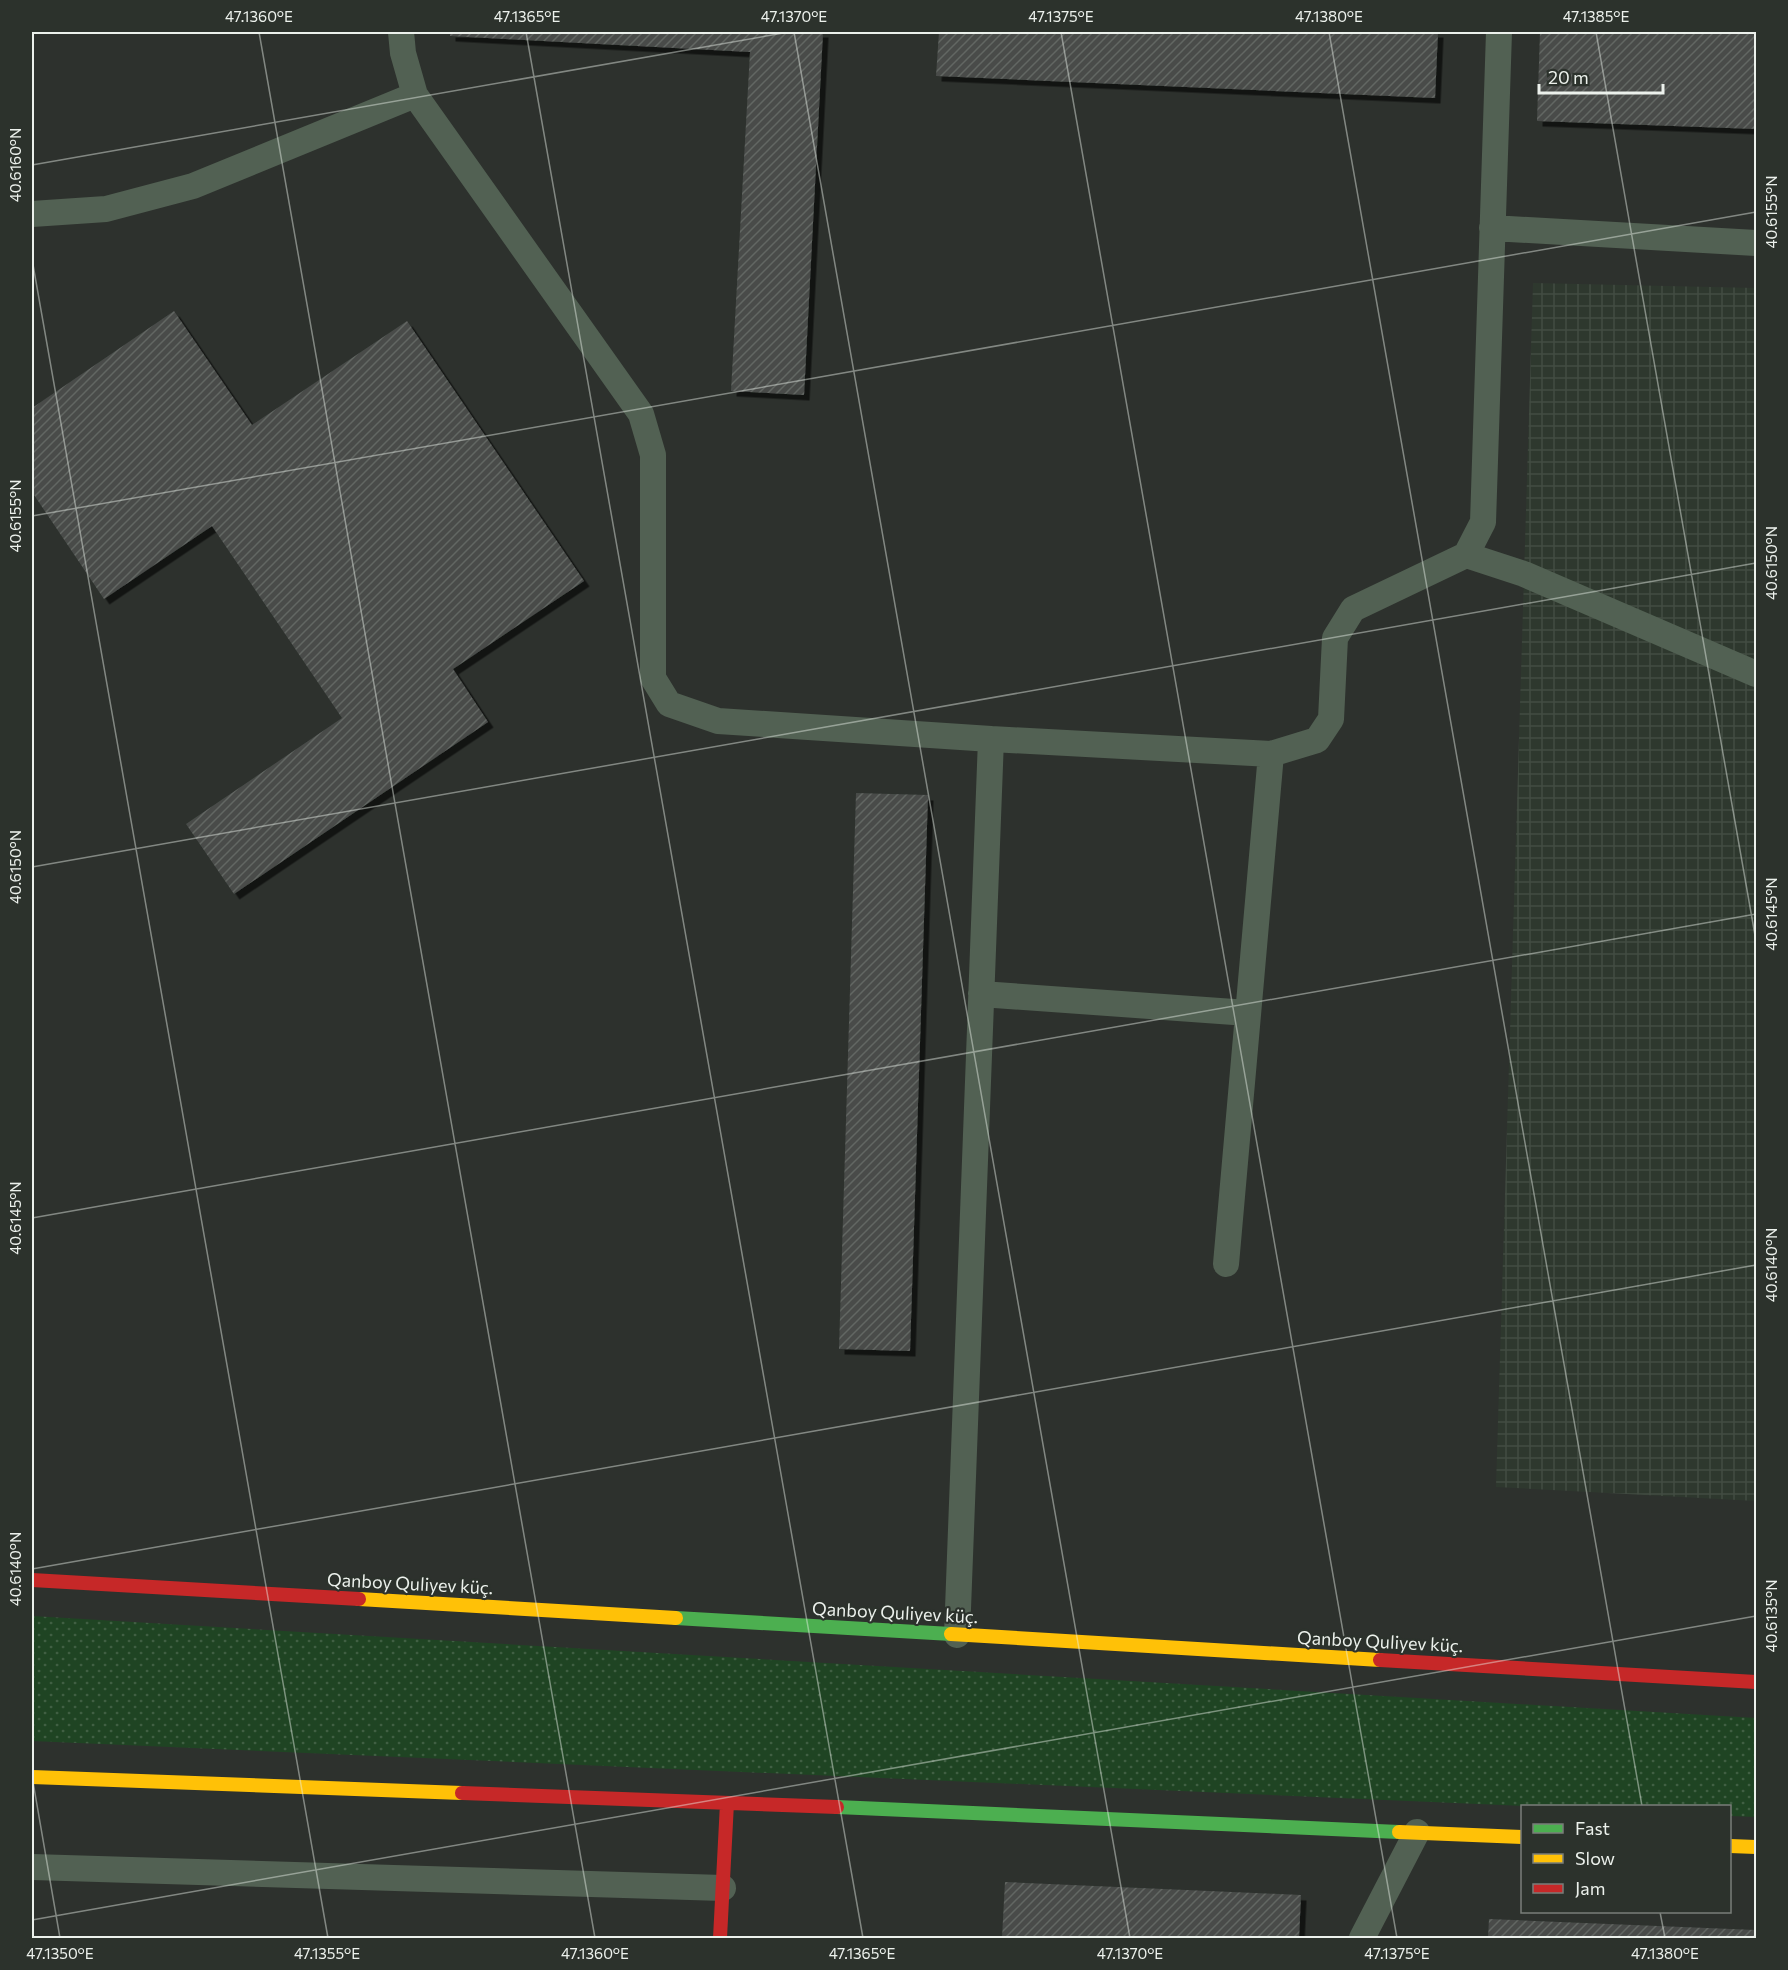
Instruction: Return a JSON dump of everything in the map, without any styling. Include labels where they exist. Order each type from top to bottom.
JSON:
[{"type":"street","name":"Qanboy Quliyev küç.","points":[[32,1580],[1756,1682]]},
{"type":"street","points":[[32,1777],[727,1803],[1521,1837]]},
{"type":"street","points":[[720,1938],[727,1803]]},
{"type":"street","points":[[1731,1846],[1756,1847]]},
{"type":"lane","points":[[401,32],[403,53],[415,95],[641,414],[653,455],[653,678],[669,704],[718,721],[1271,754],[1317,740],[1330,719],[1335,638],[1353,609],[1466,555],[1483,522],[1498,32]]},
{"type":"lane","points":[[32,214],[106,209],[194,186],[415,95]]},
{"type":"lane","points":[[1492,228],[1756,243]]},
{"type":"lane","points":[[1466,555],[1524,574],[1756,674]]},
{"type":"lane","points":[[957,1635],[991,739]]},
{"type":"lane","points":[[1226,1264],[1271,754]]},
{"type":"lane","points":[[981,994],[1248,1013]]},
{"type":"lane","points":[[1362,1938],[1417,1832]]},
{"type":"lane","points":[[32,1867],[723,1888]]},
{"type":"shaded area","points":[[1533,283],[1756,288],[1756,1501],[1496,1487]]},
{"type":"green space","points":[[32,1616],[1756,1718],[1756,1817],[1731,1816],[1731,1805],[1521,1806],[32,1741]]},
{"type":"building","points":[[450,32],[823,32],[804,395],[731,391],[750,52],[450,36]]},
{"type":"building","points":[[939,32],[1438,32],[1435,98],[936,76]]},
{"type":"building","points":[[1540,32],[1756,32],[1756,129],[1537,121]]},
{"type":"building","points":[[174,311],[252,425],[407,321],[584,581],[453,669],[488,722],[234,894],[186,824],[342,718],[212,526],[104,599],[32,492],[32,408]]},
{"type":"building","points":[[856,793],[928,795],[910,1351],[839,1349]]},
{"type":"building","points":[[1005,1882],[1301,1895],[1299,1938],[1002,1938]]},
{"type":"building","points":[[1489,1919],[1756,1930],[1756,1938],[1488,1938]]},
{"type":"traffic: fast","points":[[676,1618],[951,1634]]},
{"type":"traffic: fast","points":[[837,1807],[1399,1832]]},
{"type":"traffic: slow","points":[[359,1599],[676,1618]]},
{"type":"traffic: slow","points":[[951,1634],[1380,1660]]},
{"type":"traffic: slow","points":[[32,1777],[462,1793]]},
{"type":"traffic: slow","points":[[1399,1832],[1521,1837]]},
{"type":"traffic: slow","points":[[1731,1846],[1756,1847]]},
{"type":"traffic: jam","points":[[32,1580],[359,1599]]},
{"type":"traffic: jam","points":[[1380,1660],[1756,1682]]},
{"type":"traffic: jam","points":[[462,1793],[837,1807]]},
{"type":"traffic: jam","points":[[720,1938],[727,1803]]}]
